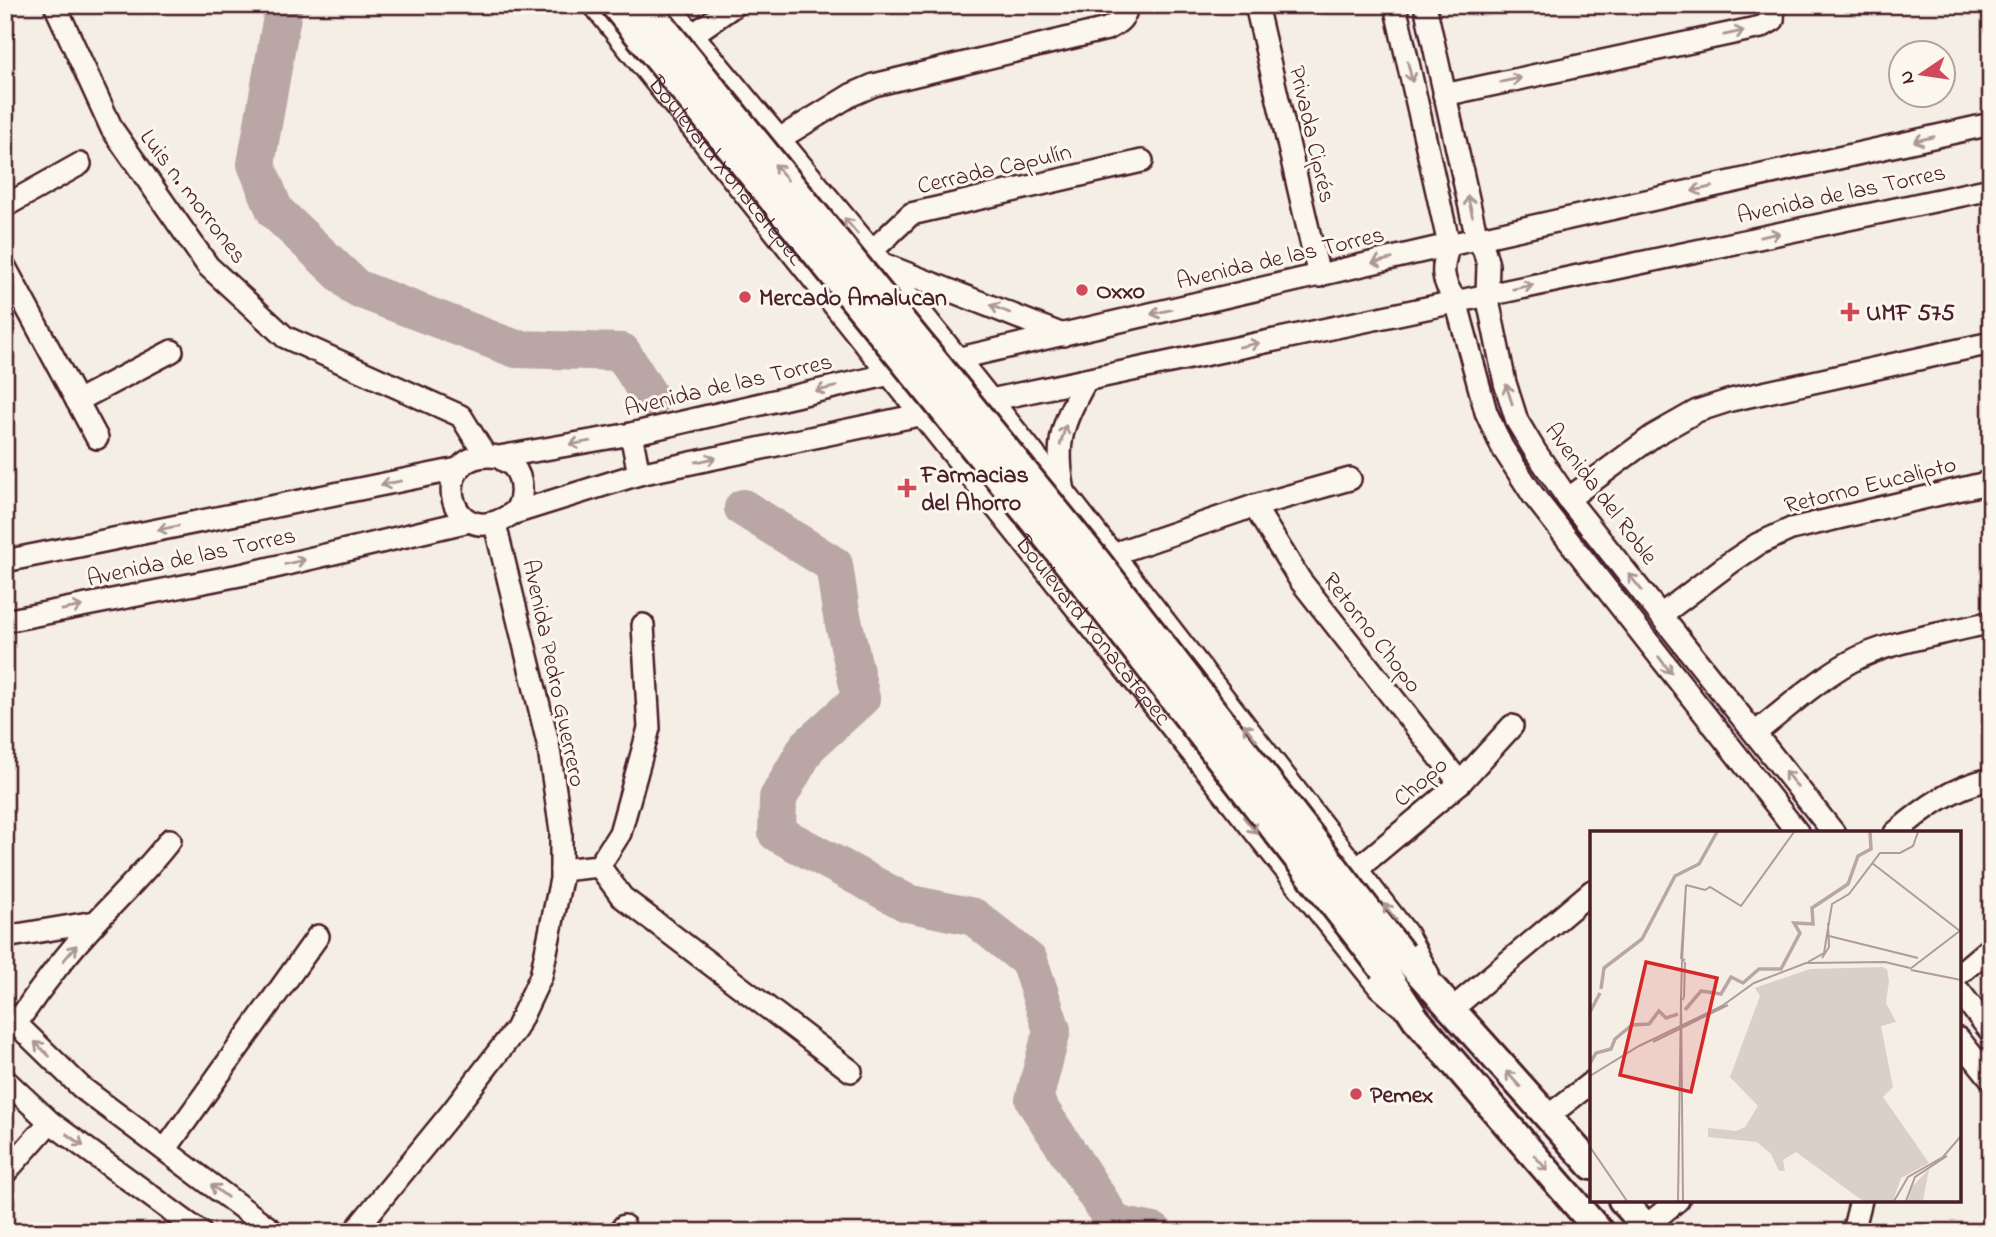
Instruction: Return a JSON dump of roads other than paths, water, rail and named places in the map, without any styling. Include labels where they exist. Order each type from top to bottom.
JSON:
[{"type":"main road","name":"Boulevard Xonacatepec","points":[[645,5],[1097,561],[1392,962],[1416,1019],[1600,1232]]},
{"type":"main road","name":"Boulevard Xonacatepec","points":[[611,14],[1078,576],[1392,962],[1443,1001],[1590,1164]]},
{"type":"main road","points":[[1624,1202],[1649,1229]]},
{"type":"street","name":"Luis n. morrones","points":[[55,5],[111,129],[208,266],[285,337],[461,416],[492,456]]},
{"type":"street","name":"Boulevard Xonacatepec","points":[[594,5],[611,14],[974,480],[1379,987],[1416,1019]]},
{"type":"street","points":[[611,14],[630,5]]},
{"type":"street","name":"Boulevard Xonacatepec","points":[[668,5],[899,284],[1113,554],[1406,933],[1443,1001]]},
{"type":"street","points":[[692,35],[735,5]]},
{"type":"street","name":"Privada Ciprés","points":[[1256,5],[1319,275]]},
{"type":"street","points":[[1395,5],[1449,245],[1443,263],[1443,275],[1456,301],[1486,412],[1502,447],[1533,495],[1796,831]]},
{"type":"street","name":"Avenida del Roble","points":[[1424,5],[1477,239],[1484,250],[1488,265],[1487,295],[1505,383],[1517,421],[1535,452],[1569,499],[1832,831]]},
{"type":"street","points":[[779,139],[851,95],[874,85],[1107,29],[1118,23],[1127,10]]},
{"type":"street","points":[[1444,94],[1760,27],[1773,13]]},
{"type":"street","name":"Avenida de las Torres","points":[[492,456],[631,434],[1449,245],[1991,124]]},
{"type":"street","name":"Cerrada Capulín","points":[[877,257],[911,214],[1142,161]]},
{"type":"street","points":[[5,206],[80,164]]},
{"type":"street","name":"Avenida de las Torres","points":[[514,513],[639,474],[1991,188]]},
{"type":"street","points":[[877,257],[1063,335]]},
{"type":"street","points":[[5,267],[97,438]]},
{"type":"street","points":[[852,324],[876,331],[894,323],[903,304],[899,284]]},
{"type":"street","points":[[1569,499],[1653,436],[1697,411],[1731,400],[1991,343]]},
{"type":"street","points":[[77,401],[172,351]]},
{"type":"street","points":[[1065,493],[1059,467],[1060,441],[1086,380]]},
{"type":"street","points":[[631,434],[639,474]]},
{"type":"street","points":[[974,480],[973,461],[979,448],[986,443],[1006,438],[1024,443]]},
{"type":"street","points":[[492,456],[513,467],[520,481],[521,498],[514,513],[495,524],[480,525],[458,511],[452,498],[452,483],[458,469],[473,457],[492,456]]},
{"type":"street","name":"Avenida de las Torres","points":[[5,561],[458,469]]},
{"type":"street","points":[[1113,554],[1254,506],[1350,479]]},
{"type":"street","name":"Retorno Eucalipto","points":[[1661,615],[1758,544],[1791,529],[1991,482]]},
{"type":"street","name":"Retorno Chopo","points":[[1254,506],[1300,580],[1460,783]]},
{"type":"street","name":"Avenida de las Torres","points":[[5,621],[245,573],[470,521]]},
{"type":"street","name":"Avenida Pedro Guerrero","points":[[354,1232],[516,1029],[541,976],[561,879],[561,831],[548,743],[495,524]]},
{"type":"street","points":[[1755,733],[1819,682],[1852,661],[1882,649],[1991,622]]},
{"type":"street","points":[[599,866],[620,833],[649,728],[643,625]]},
{"type":"street","name":"Chopo","points":[[1357,869],[1460,783],[1512,726]]},
{"type":"street","points":[[1897,831],[1928,805],[1954,790],[1991,779]]},
{"type":"street","points":[[170,840],[145,873],[95,922],[37,993],[11,1019],[82,1088],[274,1232]]},
{"type":"street","points":[[561,870],[599,866]]},
{"type":"street","points":[[599,866],[622,897],[851,1070]]},
{"type":"street","points":[[1443,1001],[1590,892]]},
{"type":"street","points":[[5,937],[95,922]]},
{"type":"street","points":[[165,1150],[318,936]]},
{"type":"street","points":[[1961,972],[1991,947]]},
{"type":"street","points":[[1961,994],[1991,1032]]},
{"type":"street","points":[[1961,1042],[1991,1079]]},
{"type":"street","points":[[5,1080],[50,1122],[200,1232]]},
{"type":"street","points":[[1547,1117],[1590,1084]]},
{"type":"street","points":[[5,1174],[50,1122]]},
{"type":"street","points":[[1649,1229],[1676,1202]]},
{"type":"street","points":[[1853,1232],[1860,1202]]},
{"type":"waterway","points":[[284,5],[256,164],[275,211],[356,288],[516,349],[622,352],[651,399]]},
{"type":"waterway","points":[[743,508],[834,565],[841,611],[861,698],[807,747],[778,798],[777,833],[907,903],[974,917],[1029,961],[1052,1030],[1034,1100],[1115,1224],[1154,1232]]},
{"type":"place","name":"Oxxo","points":[[1082,290]]},
{"type":"place","name":"Mercado Amalucan","points":[[745,297]]},
{"type":"place","name":"UMF 575","points":[[1850,312]]},
{"type":"place","name":"Farmacias del Ahorro","points":[[907,488]]},
{"type":"place","name":"Pemex","points":[[1356,1094]]}]
